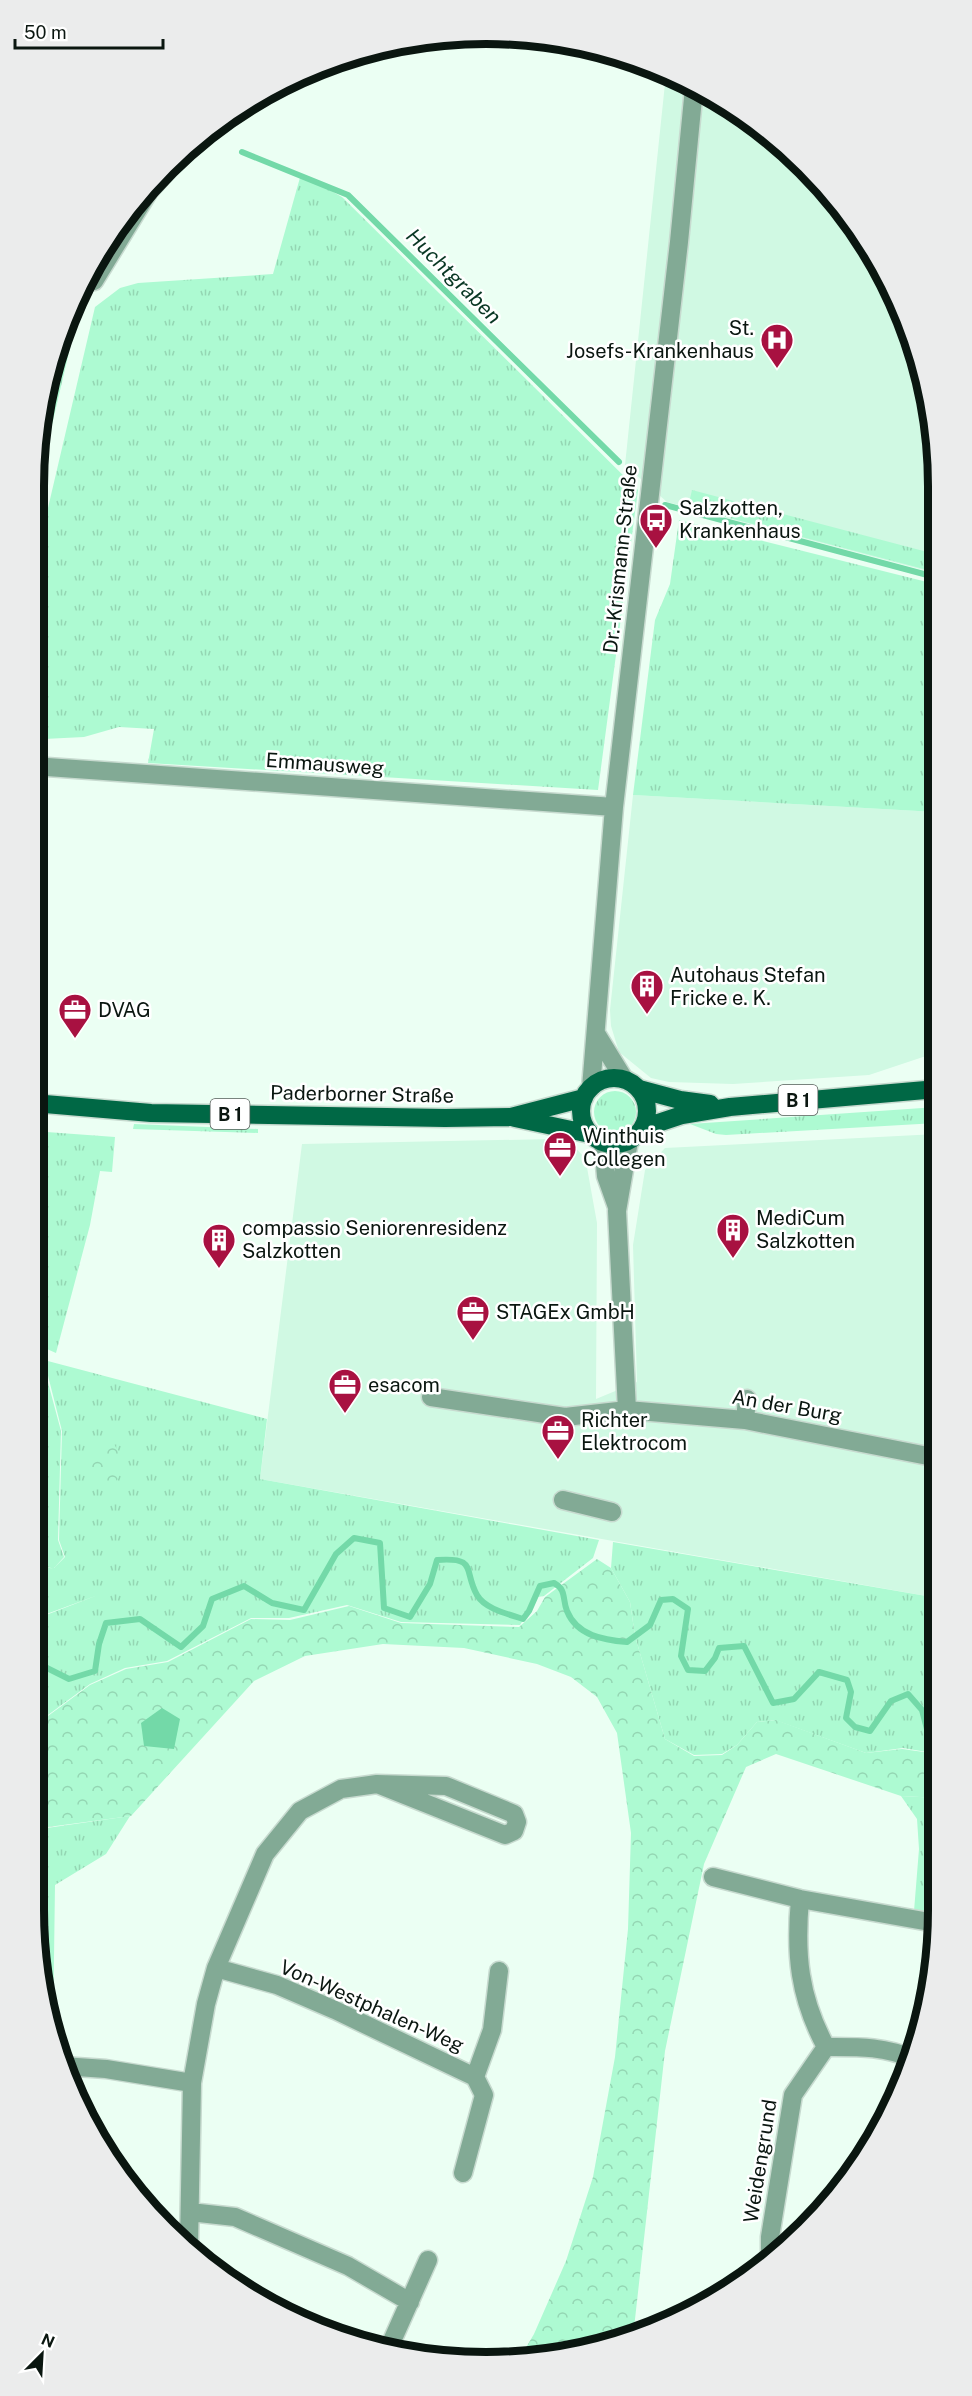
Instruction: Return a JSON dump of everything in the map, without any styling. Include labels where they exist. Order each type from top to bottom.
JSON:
[{"type":"main road","name":"Paderborner Straße","points":[[511,1117],[587,1093],[606,1079],[624,1079]]},
{"type":"main road","name":"B 1","points":[[624,1079],[639,1089],[680,1100],[730,1107]]},
{"type":"main road","points":[[639,1089],[648,1108],[644,1128]]},
{"type":"main road","name":"B 1","points":[[629,1142],[644,1128],[682,1115],[730,1107],[928,1090]]},
{"type":"main road","points":[[587,1093],[582,1118],[597,1139]]},
{"type":"main road","name":"Paderborner Straße","points":[[44,1104],[151,1113],[511,1117],[612,1145],[629,1142]]},
{"type":"street","name":"Dr.-Krismann-Straße","points":[[587,1093],[597,1035],[614,807],[678,253],[693,95]]},
{"type":"street","points":[[95,279],[110,254]]},
{"type":"street","name":"Emmausweg","points":[[44,767],[614,807]]},
{"type":"street","points":[[597,1035],[624,1079]]},
{"type":"street","points":[[597,1139],[606,1176],[617,1207]]},
{"type":"street","points":[[627,1410],[617,1207],[629,1142]]},
{"type":"street","name":"An der Burg","points":[[431,1397],[565,1417],[627,1410],[746,1419],[928,1456]]},
{"type":"street","points":[[746,1419],[747,1399]]},
{"type":"street","points":[[563,1500],[612,1512]]},
{"type":"street","points":[[189,2238],[192,2083],[206,2004],[216,1968],[265,1854],[300,1811],[341,1789],[377,1784],[446,1786],[514,1814],[517,1822],[514,1831],[504,1835],[377,1784]]},
{"type":"street","points":[[713,1877],[800,1899],[924,1920]]},
{"type":"street","points":[[800,1899],[797,1948],[799,1971],[813,2024],[826,2047],[875,2048],[904,2055]]},
{"type":"street","name":"Von-Westphalen-Weg","points":[[216,1968],[276,1985],[335,2010],[475,2077],[484,2095],[463,2173]]},
{"type":"street","name":"Von-Westphalen-Weg","points":[[475,2077],[492,2030],[499,1971]]},
{"type":"street","name":"Weidengrund","points":[[770,2249],[770,2237],[793,2095],[826,2047]]},
{"type":"street","points":[[72,2066],[106,2068],[192,2083]]},
{"type":"street","points":[[190,2212],[235,2217],[348,2266],[410,2302]]},
{"type":"street","points":[[392,2342],[428,2260]]},
{"type":"shaded area","name":"St. Josefs-Krankenhaus","points":[[665,82],[732,118],[778,153],[799,173],[819,194],[854,240],[883,290],[905,344],[925,428],[928,457],[928,571],[667,502],[625,465]]},
{"type":"shaded area","points":[[633,795],[928,812],[928,1057],[869,1075],[733,1084],[669,1082],[651,1078],[619,1052],[611,1026],[610,1010]]},
{"type":"shaded area","points":[[928,1134],[928,1596],[260,1479],[302,1144],[552,1139],[574,1146],[586,1162],[597,1223],[596,1399],[637,1382],[633,1245],[645,1170],[665,1148]]},
{"type":"shaded area","points":[[162,1708],[180,1719],[174,1749],[144,1746],[141,1723]]},
{"type":"green space","points":[[301,174],[342,197],[638,490],[598,790],[148,763],[154,729],[119,727],[84,737],[44,739],[44,525],[95,307],[120,288],[138,283],[273,274]]},
{"type":"green space","points":[[77,318],[44,459],[52,400],[67,344]]},
{"type":"green space","points":[[692,490],[928,552],[928,570],[688,507]]},
{"type":"green space","points":[[679,520],[928,582],[928,812],[633,795],[655,620],[670,584]]},
{"type":"green space","points":[[615,1091],[630,1097],[636,1112],[630,1127],[615,1133],[600,1127],[594,1112],[600,1097]]},
{"type":"green space","points":[[928,1108],[928,1124],[726,1135],[716,1134],[690,1124]]},
{"type":"green space","points":[[134,1124],[258,1129],[258,1133],[133,1129]]},
{"type":"green space","points":[[44,1132],[115,1137],[112,1172],[100,1171],[90,1225],[56,1353],[44,1348]]},
{"type":"green space","points":[[44,1360],[267,1419],[260,1479],[599,1540],[593,1558],[544,1596],[538,1597],[520,1625],[401,1622],[347,1605],[289,1618],[251,1618],[167,1661],[125,1668],[90,1684],[44,1718],[44,1616],[98,1595],[44,1615],[44,1566],[53,1569],[44,1565],[44,1443],[47,1430],[44,1418],[44,1376],[46,1375],[61,1431],[58,1540],[64,1557],[54,1568],[65,1557],[59,1540],[62,1431]]},
{"type":"green space","points":[[108,1444],[114,1444],[123,1460],[118,1479],[111,1486],[98,1485],[87,1464]]},
{"type":"green space","points":[[613,1542],[928,1596],[928,1752],[903,1748],[866,1753],[775,1720],[757,1722],[737,1745],[722,1754],[694,1755],[665,1739],[635,1636],[630,1602],[611,1568]]},
{"type":"green space","points":[[597,1559],[611,1568],[630,1602],[635,1636],[665,1739],[694,1756],[722,1755],[737,1745],[757,1722],[776,1720],[866,1753],[902,1749],[928,1753],[928,1797],[901,1796],[776,1754],[746,1767],[704,1864],[665,2051],[634,2327],[572,2344],[524,2351],[534,2334],[566,2261],[593,2177],[615,2057],[628,1929],[631,1833],[617,1733],[597,1697],[571,1677],[537,1664],[464,1648],[383,1644],[305,1656],[254,1681],[131,1816],[44,1828],[44,1719],[90,1685],[126,1669],[168,1662],[251,1619],[290,1620],[349,1606],[401,1623],[519,1627],[537,1611],[545,1597]]},
{"type":"green space","points":[[901,1796],[928,1797],[928,1915],[914,1911],[919,1849],[917,1819]]},
{"type":"green space","points":[[130,1816],[106,1854],[55,1885],[53,2002],[44,1939],[44,1828]]},
{"type":"waterway","name":"Huchtgraben","points":[[242,152],[348,195],[619,462]]},
{"type":"waterway","name":"Huchtgraben","points":[[665,505],[928,575]]},
{"type":"waterway","points":[[44,1666],[69,1679],[95,1671],[99,1644],[106,1623],[140,1619],[181,1647],[203,1626],[212,1599],[244,1586],[272,1603],[304,1610],[336,1554],[354,1538],[380,1543],[384,1608],[410,1617],[430,1584],[437,1560],[464,1563],[477,1595],[485,1604],[523,1619],[540,1586],[554,1583],[561,1589],[567,1611],[577,1626],[592,1635],[609,1640],[627,1642],[650,1625],[661,1600],[673,1599],[688,1609],[681,1656],[688,1670],[705,1671],[719,1648],[744,1646],[773,1703],[794,1699],[819,1672],[847,1680],[851,1692],[846,1718],[855,1727],[870,1731],[891,1701],[908,1694],[922,1710],[928,1733]]},
{"type":"place","name":"St. Josefs-Krankenhaus","points":[[777,369]]},
{"type":"place","name":"Salzkotten, Krankenhaus","points":[[656,549]]},
{"type":"place","name":"Autohaus Stefan Fricke e. K.","points":[[647,1015]]},
{"type":"place","name":"DVAG","points":[[75,1039]]},
{"type":"place","name":"Winthuis Collegen","points":[[560,1177]]},
{"type":"place","name":"MediCum Salzkotten","points":[[733,1259]]},
{"type":"place","name":"compassio Seniorenresidenz Salzkotten","points":[[219,1269]]},
{"type":"place","name":"STAGEx GmbH","points":[[473,1341]]},
{"type":"place","name":"esacom","points":[[345,1414]]},
{"type":"place","name":"Richter Elektrocom","points":[[558,1460]]}]
